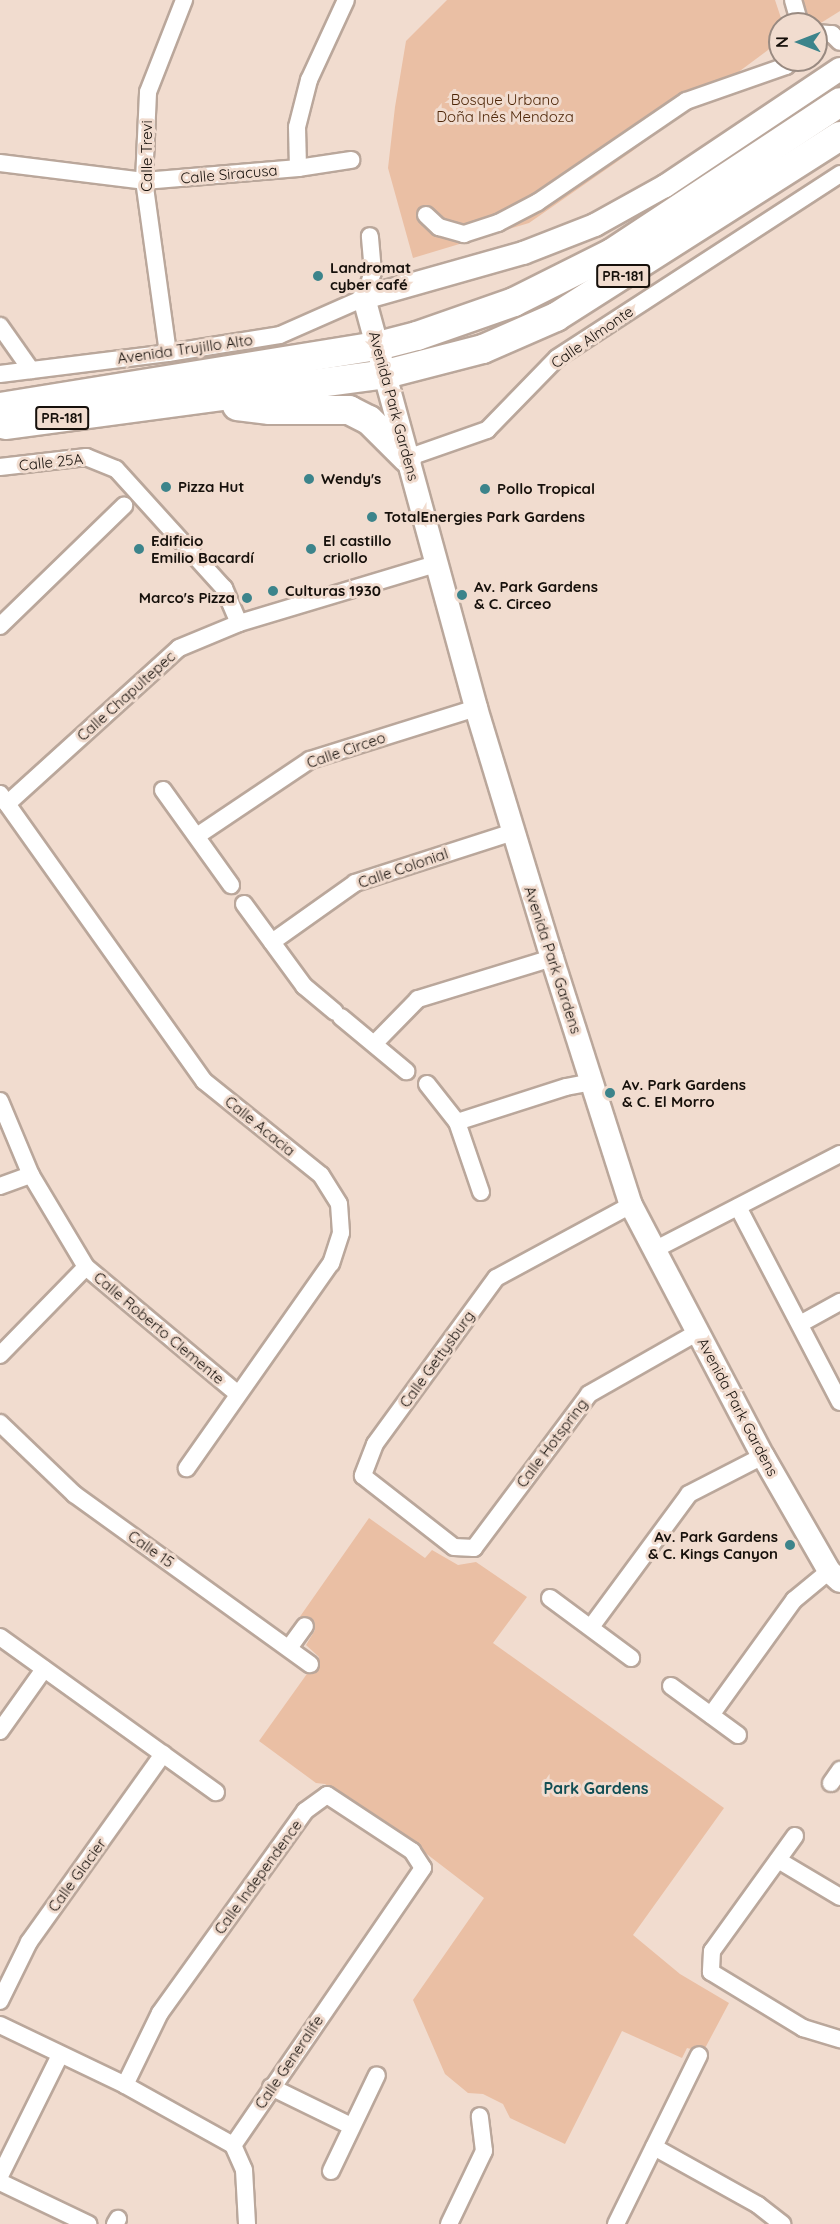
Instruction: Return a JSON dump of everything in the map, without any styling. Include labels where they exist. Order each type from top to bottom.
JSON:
[{"type":"highway","name":"PR-181","points":[[0,407],[315,358],[378,346],[417,336],[493,310],[564,279],[612,253],[840,102]]},
{"type":"highway","name":"PR-181","points":[[0,426],[386,374],[483,349],[556,317],[840,136]]},
{"type":"highway","points":[[0,391],[240,357],[315,358]]},
{"type":"highway","points":[[199,401],[270,410],[349,410],[369,420],[407,458]]},
{"type":"highway","points":[[0,442],[58,432],[124,410]]},
{"type":"street","name":"Calle Trevi","points":[[168,352],[144,181],[148,92],[184,0]]},
{"type":"street","points":[[298,168],[297,127],[309,80],[346,0]]},
{"type":"street","points":[[364,298],[523,253],[595,225],[665,186],[840,69]]},
{"type":"street","points":[[426,215],[439,227],[464,234],[498,223],[538,202],[686,101],[769,72]]},
{"type":"street","name":"Calle Siracusa","points":[[0,163],[144,181],[298,168],[351,160]]},
{"type":"street","name":"Calle Almonte","points":[[407,458],[487,430],[557,358],[840,174]]},
{"type":"street","points":[[364,298],[373,272],[370,236]]},
{"type":"street","name":"Avenida Park Gardens","points":[[364,298],[476,708],[552,958],[632,1205],[763,1456],[834,1576]]},
{"type":"street","name":"Avenida Trujillo Alto","points":[[0,374],[280,335],[364,298]]},
{"type":"street","points":[[0,326],[31,370]]},
{"type":"street","name":"Calle 25A","points":[[0,467],[86,457],[116,469],[224,588],[239,623]]},
{"type":"street","points":[[0,626],[124,506]]},
{"type":"street","name":"Calle Chapultepec","points":[[3,799],[179,648],[239,623],[436,564]]},
{"type":"street","name":"Calle Circeo","points":[[197,836],[309,760],[476,708]]},
{"type":"street","points":[[163,790],[231,885]]},
{"type":"street","name":"Calle Acacia","points":[[3,799],[204,1081],[321,1176],[339,1204],[341,1233],[331,1263],[187,1468]]},
{"type":"street","name":"Calle Colonial","points":[[273,942],[355,883],[513,832]]},
{"type":"street","points":[[244,904],[304,986],[406,1071]]},
{"type":"street","points":[[374,1044],[418,999],[552,958]]},
{"type":"street","points":[[457,1122],[592,1082]]},
{"type":"street","points":[[427,1084],[457,1122],[481,1192]]},
{"type":"street","name":"Calle Roberto Clemente","points":[[0,1101],[32,1175],[86,1267],[238,1394]]},
{"type":"street","points":[[654,1250],[840,1154]]},
{"type":"street","points":[[0,1186],[32,1175]]},
{"type":"street","name":"Calle Gettysburg","points":[[454,1546],[363,1476],[375,1444],[496,1278],[632,1205]]},
{"type":"street","points":[[738,1207],[840,1402]]},
{"type":"street","points":[[0,1355],[86,1267]]},
{"type":"street","points":[[800,1324],[840,1302]]},
{"type":"street","name":"Calle Hotspring","points":[[454,1546],[474,1548],[589,1394],[698,1332]]},
{"type":"street","name":"Calle 15","points":[[0,1424],[74,1494],[310,1664]]},
{"type":"street","points":[[591,1627],[689,1494],[763,1456]]},
{"type":"street","points":[[711,1715],[794,1600],[834,1576]]},
{"type":"street","points":[[550,1598],[631,1658]]},
{"type":"street","points":[[289,1648],[305,1626]]},
{"type":"street","points":[[0,1637],[216,1792]]},
{"type":"street","points":[[0,1731],[44,1669]]},
{"type":"street","points":[[671,1686],[738,1735]]},
{"type":"street","name":"Calle Glacier","points":[[0,2001],[29,1942],[163,1754]]},
{"type":"street","name":"Calle Independence","points":[[125,2085],[160,2013],[305,1811],[327,1795],[411,1851],[423,1868],[392,1913]]},
{"type":"street","points":[[795,1836],[712,1952],[711,1972],[803,2028],[840,2039]]},
{"type":"street","points":[[778,1860],[840,1897]]},
{"type":"street","name":"Calle Generalife","points":[[233,2145],[392,1913]]},
{"type":"street","points":[[0,2025],[125,2085],[233,2145],[244,2170],[247,2224]]},
{"type":"street","points":[[0,2176],[60,2055]]},
{"type":"street","points":[[616,2224],[699,2055]]},
{"type":"street","points":[[331,2171],[377,2075]]},
{"type":"street","points":[[271,2087],[351,2127]]},
{"type":"street","points":[[449,2224],[484,2151],[480,2116]]},
{"type":"street","points":[[654,2147],[758,2205],[782,2224]]},
{"type":"street","points":[[0,2182],[88,2224]]},
{"type":"green space","name":"Bosque Urbano Doña Inés Mendoza","points":[[447,0],[775,0],[779,12],[768,12],[768,50],[631,152],[529,223],[413,258],[388,168],[406,41]]},
{"type":"green space","points":[[797,0],[840,0],[840,11],[828,18],[828,12],[802,12]]},
{"type":"green space","points":[[369,1518],[425,1558],[432,1550],[458,1565],[476,1562],[527,1597],[493,1643],[724,1808],[633,1935],[680,1974],[729,2003],[703,2052],[687,2048],[682,2058],[622,2031],[565,2144],[510,2118],[503,2104],[483,2094],[468,2093],[445,2074],[413,2000],[484,1898],[402,1835],[325,1784],[316,1783],[259,1741],[319,1657],[306,1645],[315,1630],[299,1618]]},
{"type":"place","name":"Landromat cyber café","points":[[318,276]]},
{"type":"place","name":"Wendy's","points":[[309,479]]},
{"type":"place","name":"Pizza Hut","points":[[166,487]]},
{"type":"place","name":"Pollo Tropical","points":[[485,489]]},
{"type":"place","name":"TotalEnergies Park Gardens","points":[[372,517]]},
{"type":"place","name":"Edificio Emilio Bacardí","points":[[139,549]]},
{"type":"place","name":"El castillo criollo","points":[[311,549]]},
{"type":"place","name":"Culturas 1930","points":[[273,591]]},
{"type":"place","name":"Av. Park Gardens & C. Circeo","points":[[462,595]]},
{"type":"place","name":"Marco's Pizza","points":[[247,598]]},
{"type":"place","name":"Av. Park Gardens & C. El Morro","points":[[610,1093]]},
{"type":"place","name":"Av. Park Gardens & C. Kings Canyon","points":[[790,1545]]},
{"type":"district","name":"Park Gardens","points":[[596,1788]]}]
